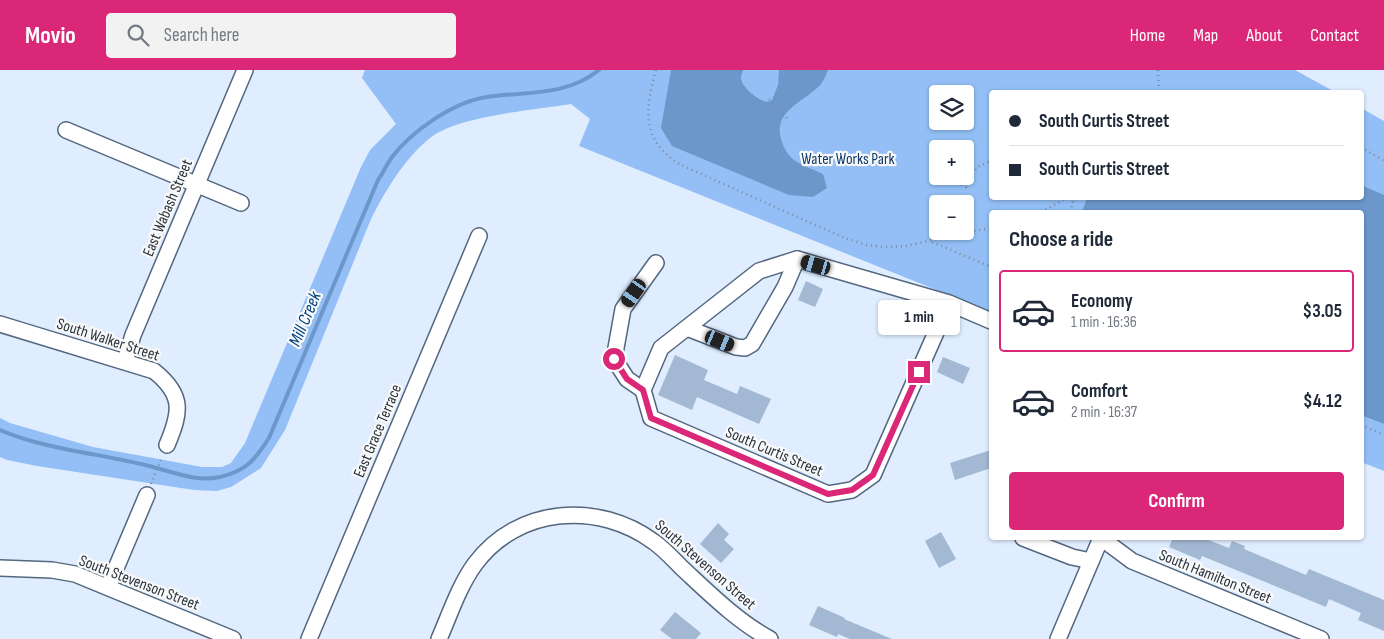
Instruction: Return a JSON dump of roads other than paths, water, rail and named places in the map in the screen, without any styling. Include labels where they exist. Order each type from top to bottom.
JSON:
[{"type":"street","name":"East Wabash Street","points":[[125,361],[133,336],[245,70]]},
{"type":"street","points":[[66,130],[241,203]]},
{"type":"street","name":"East Grace Terrace","points":[[310,639],[479,236]]},
{"type":"street","points":[[687,328],[736,347],[745,348],[752,344],[785,287],[797,259]]},
{"type":"street","points":[[656,263],[623,308],[614,359],[627,379],[643,390],[660,348],[759,271],[797,259],[949,303],[989,320]]},
{"type":"street","name":"South Curtis Street","points":[[643,390],[651,418],[828,494],[852,490],[873,475],[949,303]]},
{"type":"street","name":"South Walker Street","points":[[0,324],[154,371],[166,380],[174,394],[178,408],[176,423],[167,445]]},
{"type":"street","points":[[108,587],[147,495]]},
{"type":"street","name":"South Stevenson Street","points":[[439,639],[463,583],[476,563],[492,546],[512,532],[533,522],[554,516],[577,514],[600,517],[622,524],[656,543],[719,602],[770,639]]},
{"type":"street","points":[[1028,540],[1072,557],[1091,561]]},
{"type":"street","points":[[1058,639],[1100,540]]},
{"type":"street","name":"South Hamilton Street","points":[[1104,540],[1132,561],[1321,639]]},
{"type":"street","name":"South Stevenson Street","points":[[0,568],[52,570],[75,574],[233,639]]},
{"type":"waterway","name":"Mill Creek","points":[[0,430],[34,442],[141,464],[190,477],[220,477],[243,468],[259,453],[269,438],[378,180],[400,147],[434,119],[461,105],[487,97],[559,89],[586,79],[599,70]]},
{"type":"park label","name":"Water Works Park","points":[[848,159]]}]
